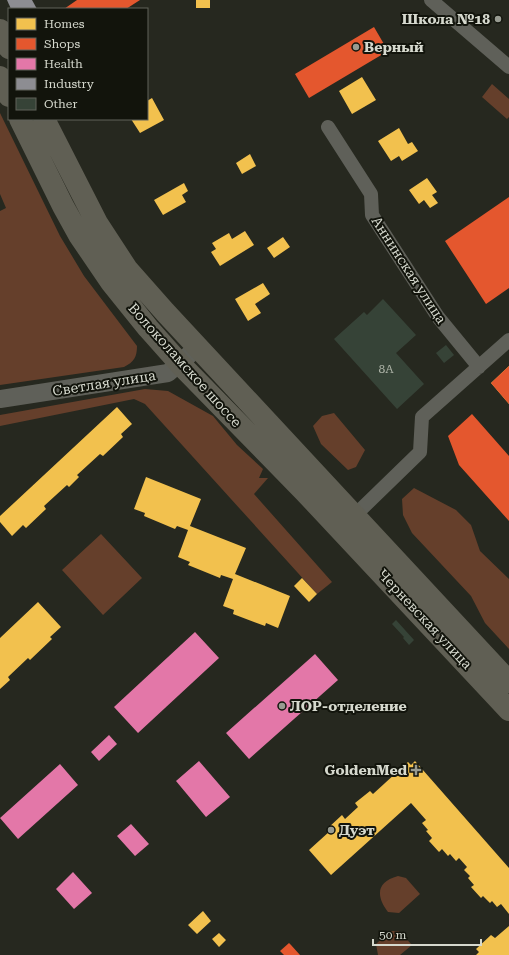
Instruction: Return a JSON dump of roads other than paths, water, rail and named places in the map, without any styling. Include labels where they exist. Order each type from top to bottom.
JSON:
[{"type":"main road","points":[[0,30],[8,46]]},
{"type":"main road","points":[[0,77],[8,94]]},
{"type":"main road","name":"Волоколамское шоссе","points":[[20,120],[63,206],[82,240],[111,282],[148,328],[180,364],[294,480],[347,523]]},
{"type":"main road","name":"Волоколамское шоссе","points":[[44,120],[82,195],[111,246],[128,269],[198,347],[287,442],[347,523]]},
{"type":"main road","name":"Черневская улица","points":[[347,523],[509,682]]},
{"type":"main road","name":"Черневская улица","points":[[347,523],[509,710]]},
{"type":"street","points":[[431,0],[509,67]]},
{"type":"street","name":"Аннинская улица","points":[[328,127],[371,194],[372,215],[438,317],[479,367]]},
{"type":"street","points":[[347,523],[420,452],[422,417],[509,340]]},
{"type":"street","name":"Светлая улица","points":[[0,399],[168,373],[198,347]]},
{"type":"place","name":"Школа №18","points":[[498,19]]},
{"type":"place","name":"Верный","points":[[356,47]]},
{"type":"place","name":"ЛОР-отделение","points":[[282,706]]},
{"type":"place","name":"GoldenMed","points":[[416,770]]},
{"type":"place","name":"Дуэт","points":[[331,830]]}]
